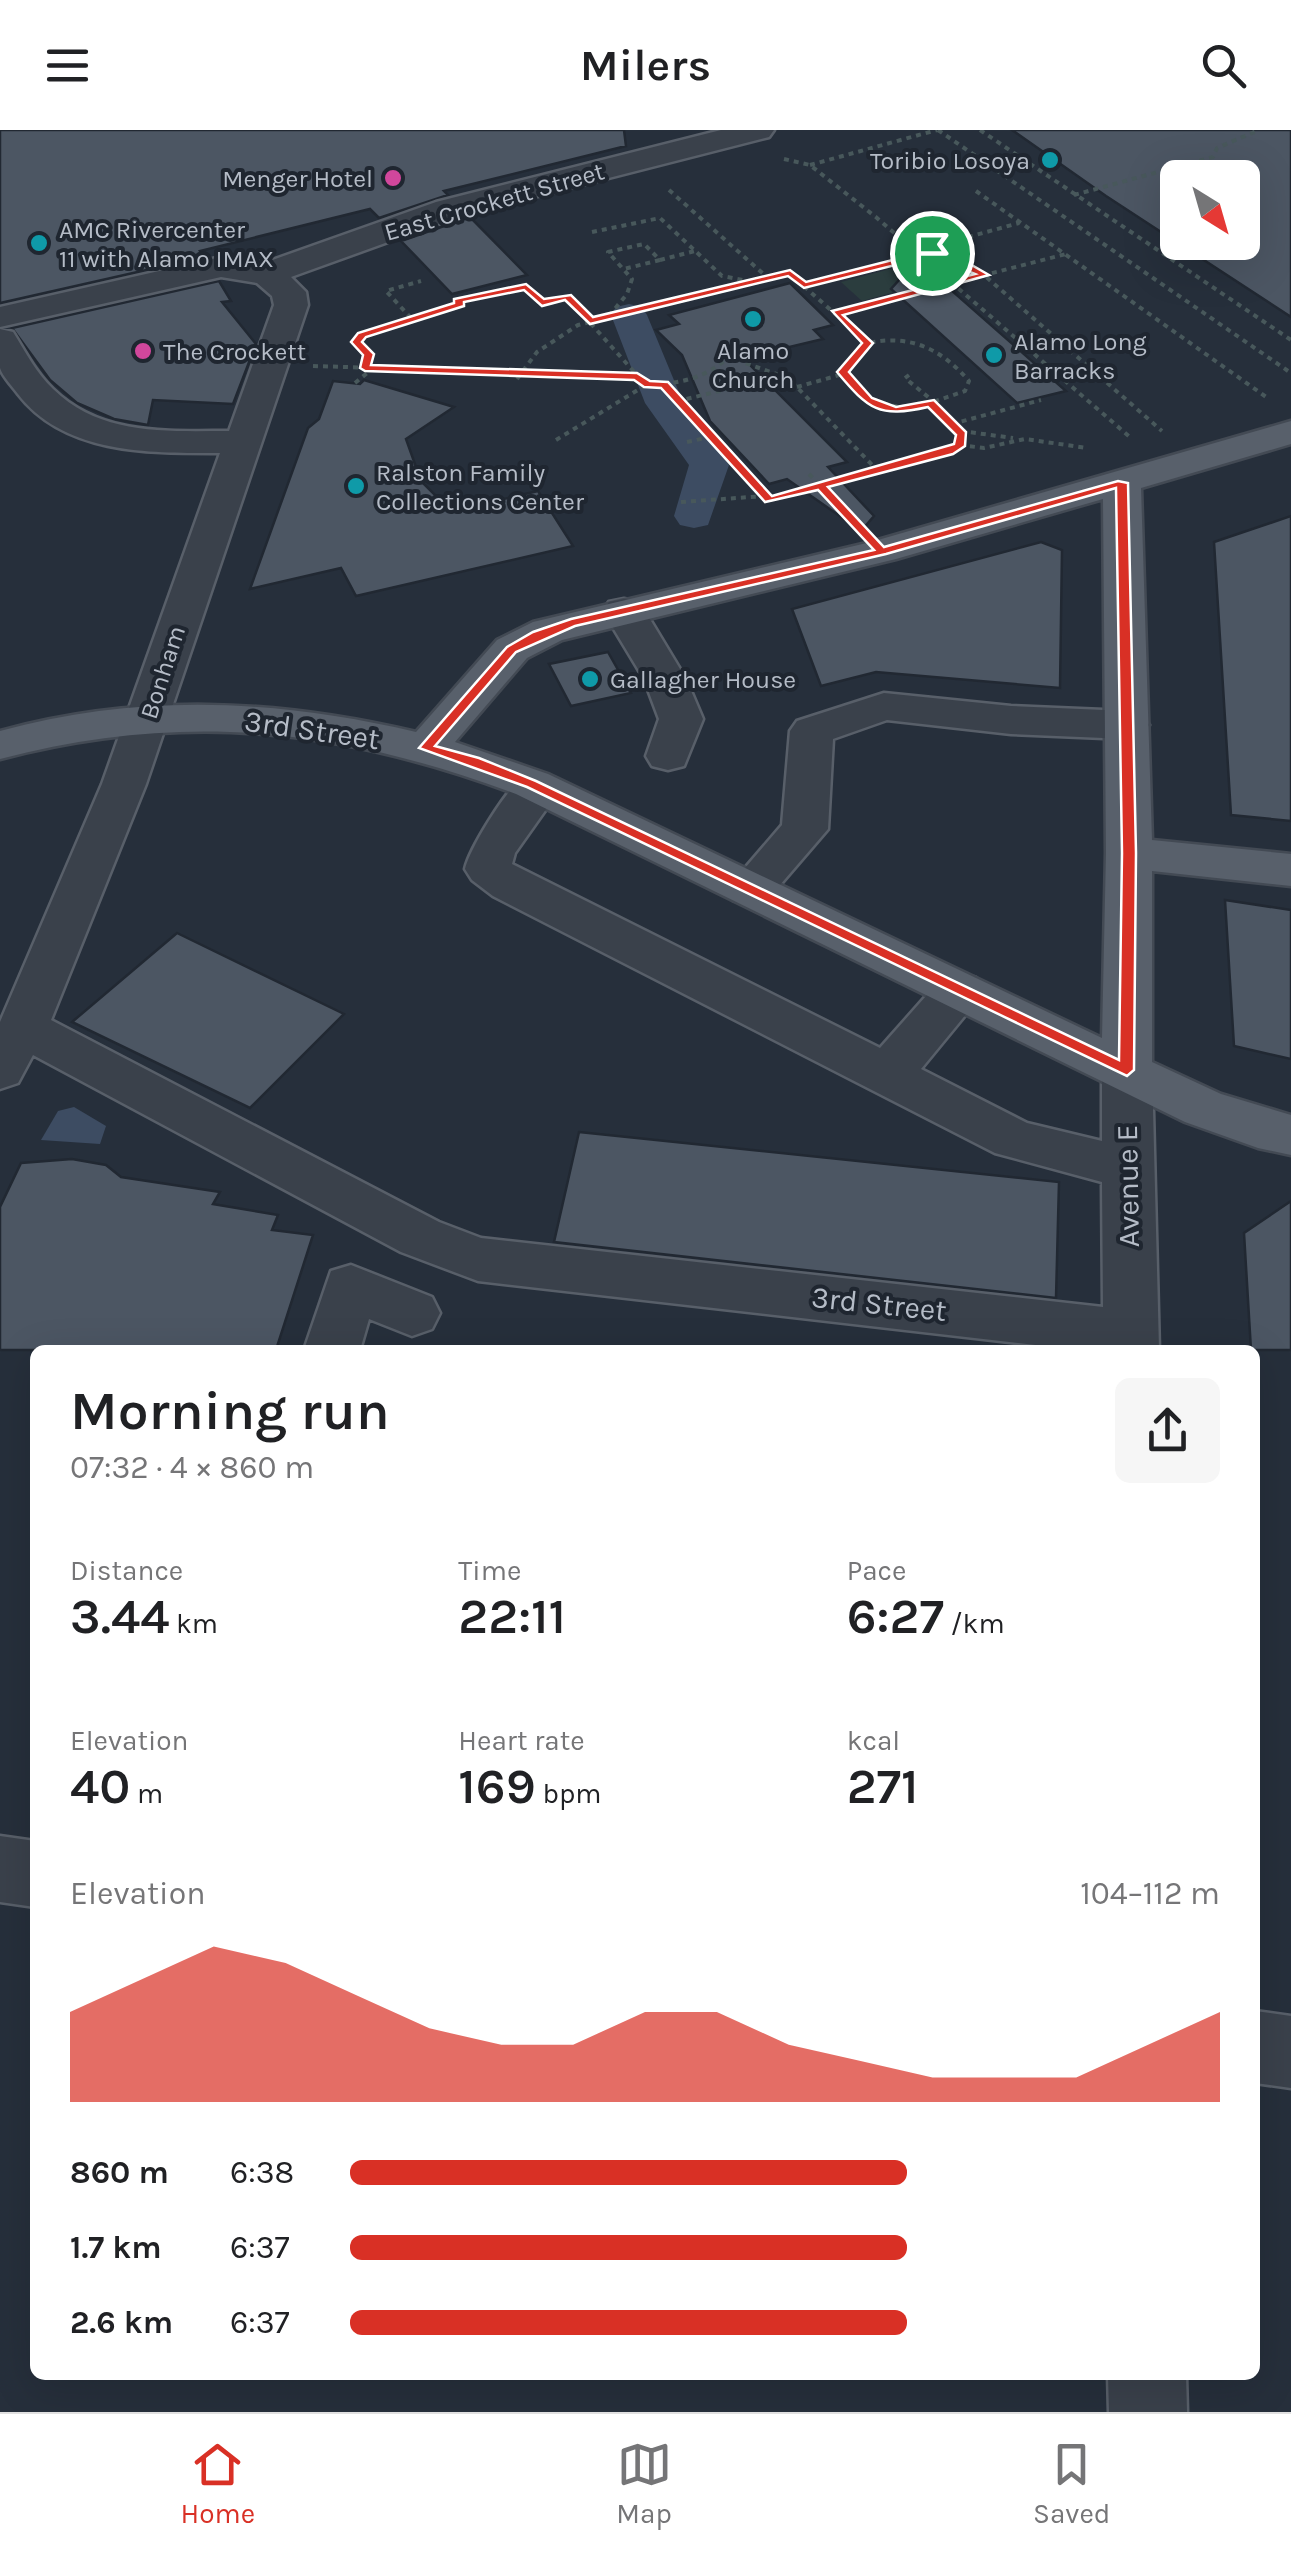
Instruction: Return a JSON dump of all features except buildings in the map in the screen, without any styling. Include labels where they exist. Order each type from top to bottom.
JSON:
[{"type":"main road","points":[[426,748],[512,650],[560,626],[882,552],[1133,466],[1198,462],[1287,420]]},
{"type":"main road","name":"Avenue E","points":[[1127,1070],[1126,724],[1133,466]]},
{"type":"main road","name":"3rd Street","points":[[0,744],[81,725],[147,718],[236,718],[311,726],[474,761],[539,788],[1203,1108],[1291,1135]]},
{"type":"main road","points":[[1129,853],[1291,870]]},
{"type":"street","name":"East Crockett Street","points":[[0,317],[201,270],[244,268],[268,274],[380,219],[448,209],[758,130]]},
{"type":"street","name":"Bonham","points":[[11,1049],[147,718],[291,305],[289,292],[268,274]]},
{"type":"street","points":[[0,340],[36,393],[86,430],[128,438],[244,442]]},
{"type":"street","points":[[624,611],[665,679],[681,718],[668,756]]},
{"type":"street","points":[[750,889],[804,828],[812,731],[884,706],[1011,720],[1126,724]]},
{"type":"street","points":[[539,788],[492,850],[488,870],[510,885],[1012,1139],[1127,1168]]},
{"type":"street","points":[[887,1074],[959,990]]},
{"type":"street","name":"3rd Street","points":[[11,1049],[420,1237],[478,1258],[1131,1341]]},
{"type":"street","name":"Avenue E","points":[[1127,1070],[1131,1341]]},
{"type":"street","points":[[333,1345],[351,1286],[412,1312]]},
{"type":"street","points":[[0,1869],[30,1873]]},
{"type":"street","points":[[1260,2048],[1291,2052]]},
{"type":"street","points":[[1148,2380],[1148,2412]]},
{"type":"path","points":[[810,165],[937,130],[1291,373]]},
{"type":"path","points":[[980,130],[1291,340]]},
{"type":"path","points":[[1073,195],[1213,157],[1216,148],[1259,130]]},
{"type":"path","points":[[709,143],[810,165],[953,283],[1133,466]]},
{"type":"path","points":[[639,162],[768,278]]},
{"type":"path","points":[[976,191],[1287,420]]},
{"type":"path","points":[[592,232],[658,218],[722,276],[754,281]]},
{"type":"path","points":[[804,285],[961,246],[961,239],[1021,222]]},
{"type":"path","points":[[608,317],[631,286],[631,276],[608,252],[644,244],[660,260]]},
{"type":"path","points":[[624,268],[695,251]]},
{"type":"path","points":[[932,253],[984,275],[1198,462]]},
{"type":"path","points":[[836,314],[1066,254]]},
{"type":"path","points":[[519,376],[554,338],[590,321],[790,273],[868,343]]},
{"type":"path","points":[[411,318],[386,291],[421,281]]},
{"type":"path","points":[[483,286],[493,296]]},
{"type":"path","points":[[365,368],[368,354],[356,342],[359,337],[460,304],[458,301],[526,287],[542,303],[567,297],[649,385]]},
{"type":"path","points":[[811,301],[820,299]]},
{"type":"path","points":[[797,387],[843,374],[868,343],[890,338],[918,341],[940,354],[966,377],[968,384],[964,391],[901,410],[883,408],[868,400],[843,374]]},
{"type":"path","points":[[556,440],[649,385],[708,372],[732,351],[744,363],[782,376],[797,387],[878,471]]},
{"type":"path","points":[[310,366],[519,376],[637,376]]},
{"type":"path","points":[[356,383],[373,368]]},
{"type":"path","points":[[909,375],[904,377],[960,431],[1094,447]]},
{"type":"path","points":[[678,401],[782,376]]},
{"type":"path","points":[[663,384],[769,500],[960,446],[984,448],[1021,440]]},
{"type":"path","points":[[728,389],[736,398]]},
{"type":"path","points":[[952,424],[1041,400]]},
{"type":"path","points":[[960,431],[960,446]]},
{"type":"path","points":[[687,442],[711,437]]},
{"type":"path","points":[[809,474],[882,552]]},
{"type":"path","points":[[681,502],[766,496]]},
{"type":"shaded area","points":[[905,265],[927,283],[862,301],[841,282]]},
{"type":"water","points":[[74,1107],[106,1126],[100,1144],[41,1140],[58,1111]]},
{"type":"waterway","points":[[629,315],[664,403],[709,465],[694,516]]},
{"type":"place","name":"Toribio Losoya","points":[[1050,160]]},
{"type":"place","name":"Menger Hotel","points":[[393,178]]},
{"type":"place","name":"AMC Rivercenter 11 with Alamo IMAX","points":[[39,243]]},
{"type":"place","name":"Alamo Church","points":[[753,319]]},
{"type":"place","name":"The Crockett","points":[[143,351]]},
{"type":"place","name":"Alamo Long Barracks","points":[[994,355]]},
{"type":"place","name":"Ralston Family Collections Center","points":[[356,486]]},
{"type":"place","name":"Gallagher House","points":[[590,679]]},
{"type":"route","points":[[932,253],[804,285],[790,273],[590,321],[567,297],[542,303],[526,287],[458,301],[460,304],[362,335],[356,342],[367,351],[365,368],[637,376],[648,385],[664,384],[769,500],[820,486],[882,552],[1122,483],[1129,853],[1127,1070],[532,784],[474,761],[426,748],[512,650],[537,635],[571,623],[882,552],[858,525],[820,486],[950,452],[960,446],[962,434],[930,403],[896,411],[868,400],[843,374],[860,348],[868,343],[836,314],[984,275],[932,253]]}]
